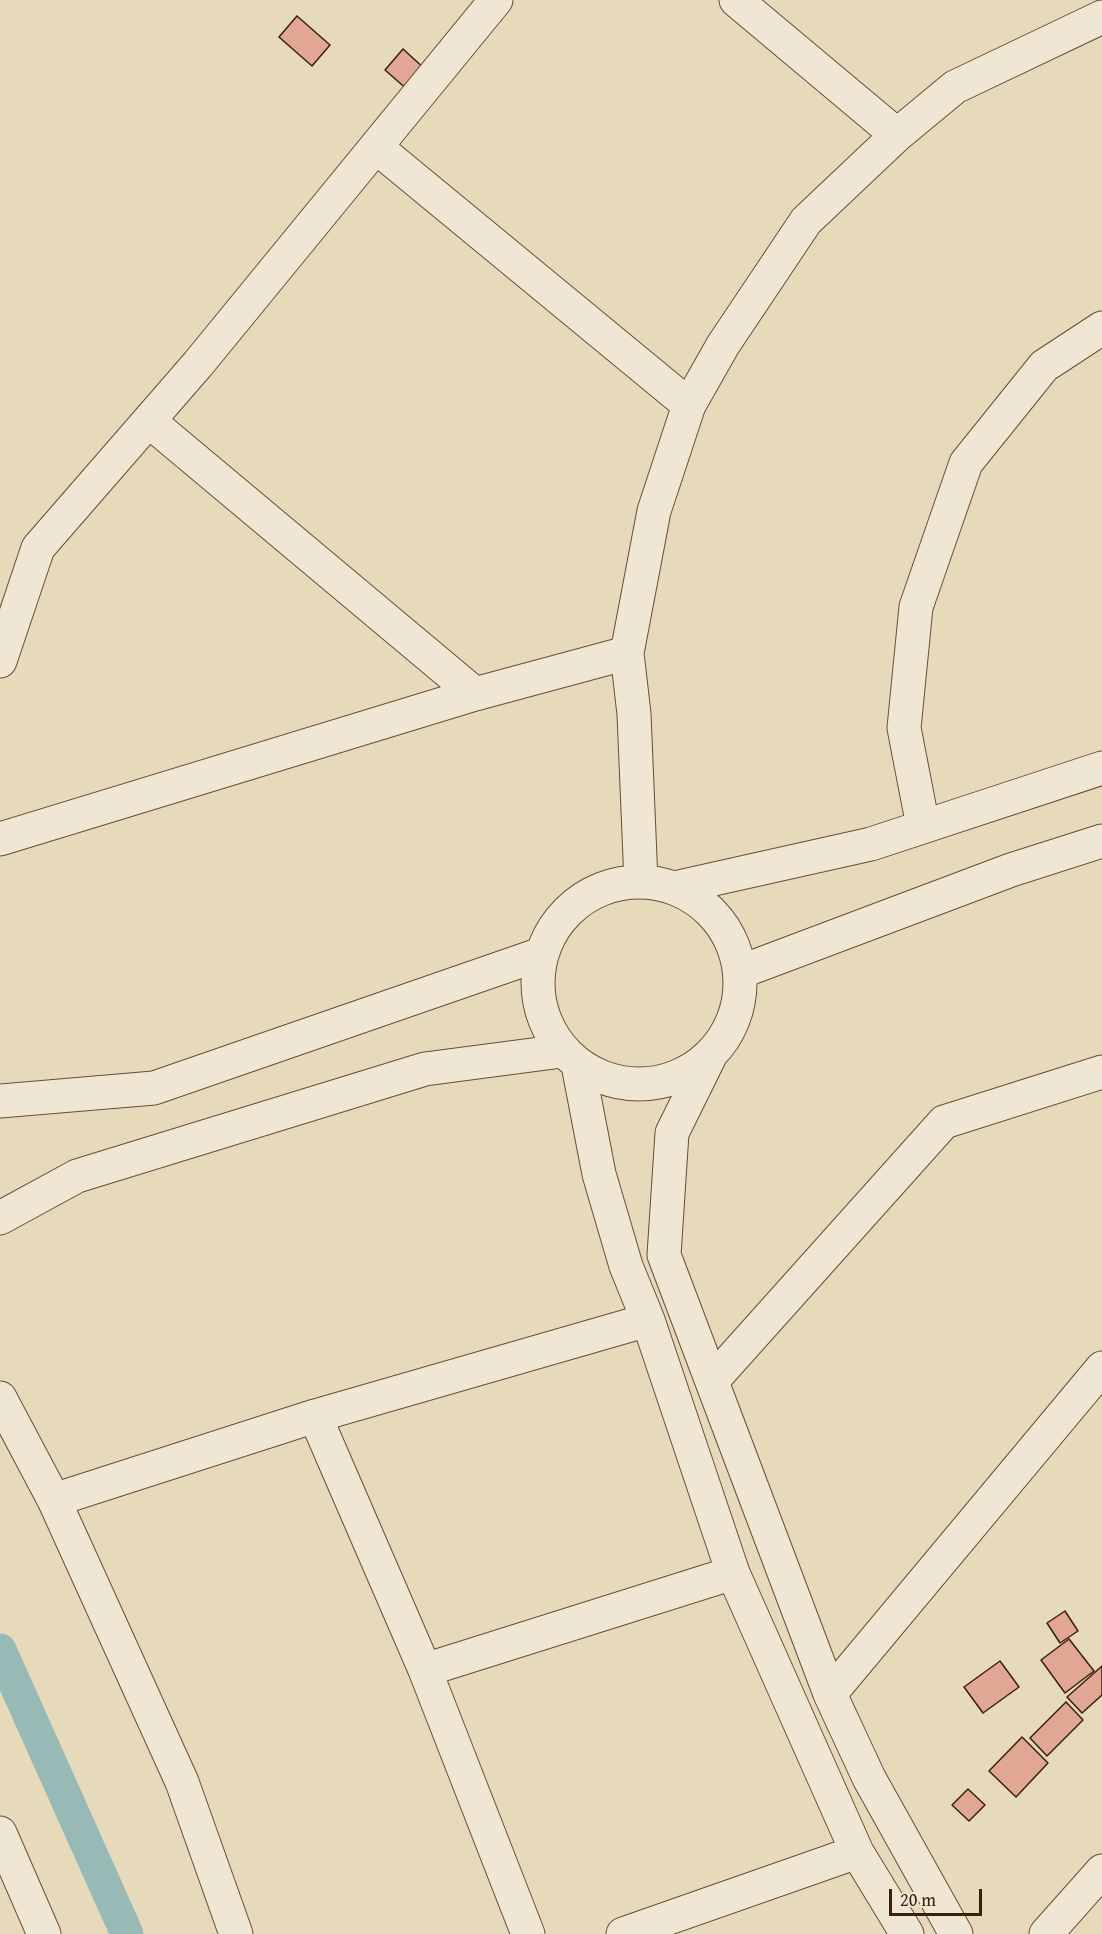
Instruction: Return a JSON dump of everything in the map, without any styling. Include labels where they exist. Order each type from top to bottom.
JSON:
[{"type":"street","points":[[0,661],[38,548],[198,364],[495,0]]},
{"type":"street","points":[[736,0],[897,135]]},
{"type":"street","points":[[641,882],[634,714],[627,653],[654,511],[689,405],[723,345],[806,221],[897,135],[955,87],[1102,17]]},
{"type":"street","points":[[376,147],[689,405]]},
{"type":"street","points":[[923,826],[904,728],[916,607],[966,463],[1044,366],[1102,328]]},
{"type":"street","points":[[149,421],[475,694]]},
{"type":"street","points":[[0,839],[475,694],[627,653]]},
{"type":"street","points":[[674,888],[871,844],[1102,768]]},
{"type":"street","points":[[740,972],[1011,870],[1102,841]]},
{"type":"street","points":[[711,1054],[695,1067],[676,1077],[646,1084],[616,1082],[596,1075],[570,1058],[551,1034],[542,1015],[537,975],[550,934],[563,916],[579,901],[598,890],[619,883],[658,883],[694,897],[725,929],[735,950],[740,972],[735,1016],[725,1036],[711,1054],[672,1132],[664,1254],[830,1694],[869,1778],[956,1934]]},
{"type":"street","points":[[0,1101],[154,1088],[542,954]]},
{"type":"street","points":[[0,1218],[77,1176],[425,1068],[570,1058]]},
{"type":"street","points":[[570,1058],[599,1174],[626,1266],[648,1320],[733,1573],[857,1852],[907,1934]]},
{"type":"street","points":[[712,1381],[944,1122],[1102,1072]]},
{"type":"street","points":[[54,1500],[315,1416],[648,1320]]},
{"type":"street","points":[[830,1694],[1102,1368]]},
{"type":"street","points":[[0,1398],[54,1500],[182,1782],[236,1934]]},
{"type":"street","points":[[315,1416],[425,1670],[528,1934]]},
{"type":"street","points":[[425,1670],[733,1573]]},
{"type":"street","points":[[0,1833],[44,1934]]},
{"type":"street","points":[[623,1934],[857,1852]]},
{"type":"street","points":[[1046,1934],[1102,1871]]},
{"type":"building","points":[[297,16],[330,45],[312,66],[279,37]]},
{"type":"building","points":[[403,49],[426,70],[409,91],[385,70]]},
{"type":"building","points":[[1065,1611],[1078,1631],[1060,1643],[1047,1623]]},
{"type":"building","points":[[1069,1639],[1094,1671],[1065,1693],[1041,1660]]},
{"type":"building","points":[[1000,1661],[1019,1687],[983,1713],[964,1687]]},
{"type":"building","points":[[1102,1666],[1102,1695],[1082,1713],[1067,1697]]},
{"type":"building","points":[[1066,1702],[1083,1720],[1047,1756],[1030,1738]]},
{"type":"building","points":[[1022,1737],[1048,1763],[1016,1797],[989,1771]]},
{"type":"building","points":[[968,1789],[985,1805],[969,1821],[952,1805]]},
{"type":"waterway","points":[[0,1650],[127,1934]]}]
